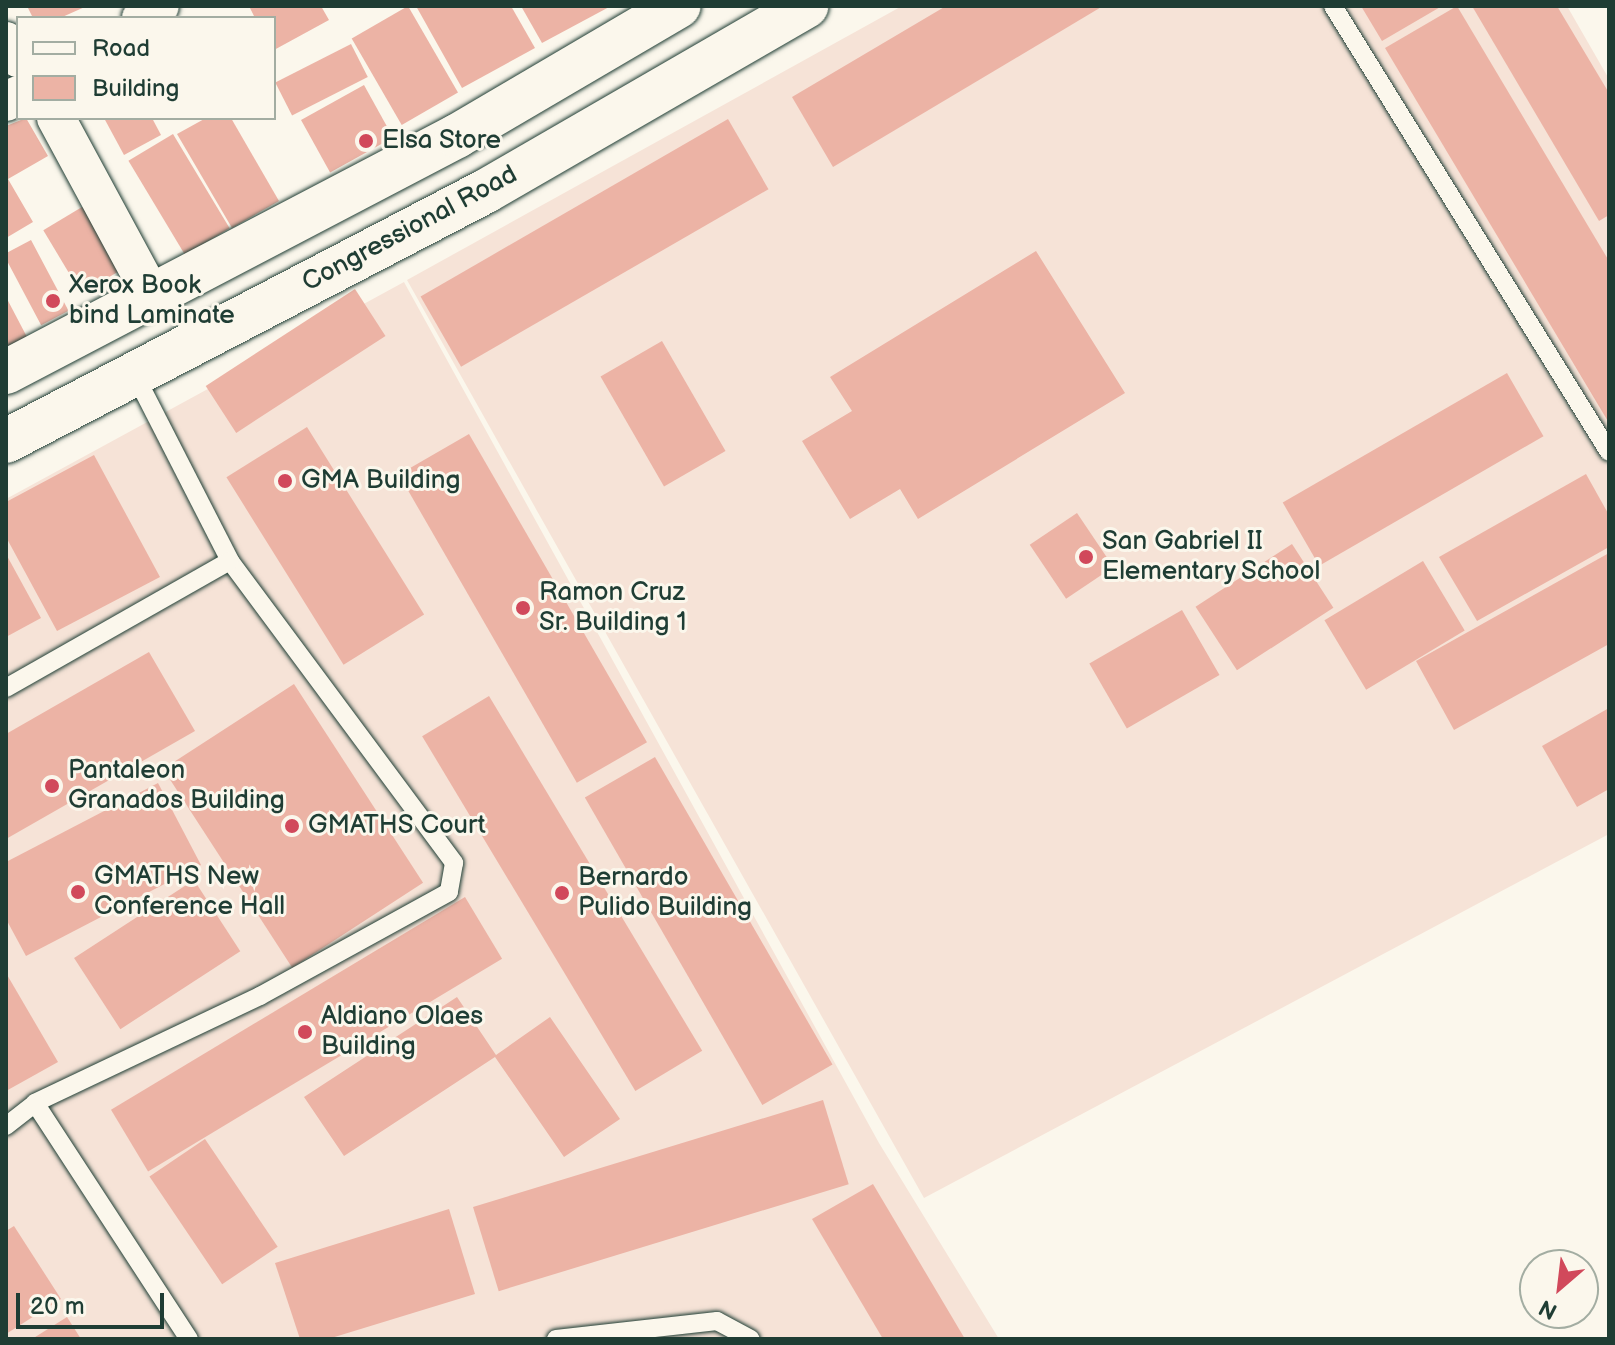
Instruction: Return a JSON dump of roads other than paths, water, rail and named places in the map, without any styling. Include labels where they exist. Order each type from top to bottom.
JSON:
[{"type":"main road","name":"Congressional Road","points":[[6,441],[486,191],[807,6]]},
{"type":"main road","points":[[6,372],[154,299],[662,10]]},
{"type":"street","points":[[57,120],[154,299]]},
{"type":"lane","points":[[1333,6],[1609,452]]},
{"type":"lane","points":[[6,1126],[35,1103],[260,996],[449,892],[454,863],[430,823],[230,561],[135,375]]},
{"type":"lane","points":[[6,688],[230,561]]},
{"type":"lane","points":[[35,1103],[189,1339]]},
{"type":"lane","points":[[556,1339],[717,1321],[751,1339]]},
{"type":"place","name":"Elsa Store","points":[[366,141]]},
{"type":"place","name":"Xerox Book bind Laminate","points":[[53,301]]},
{"type":"place","name":"GMA Building","points":[[285,481]]},
{"type":"place","name":"San Gabriel II Elementary School","points":[[1086,557]]},
{"type":"place","name":"Ramon Cruz Sr. Building 1","points":[[523,608]]},
{"type":"place","name":"Pantaleon Granados Building","points":[[52,786]]},
{"type":"place","name":"GMATHS Court","points":[[292,826]]},
{"type":"place","name":"GMATHS New Conference Hall","points":[[78,892]]},
{"type":"place","name":"Bernardo Pulido Building","points":[[562,893]]},
{"type":"place","name":"Aldiano Olaes Building","points":[[305,1032]]}]
